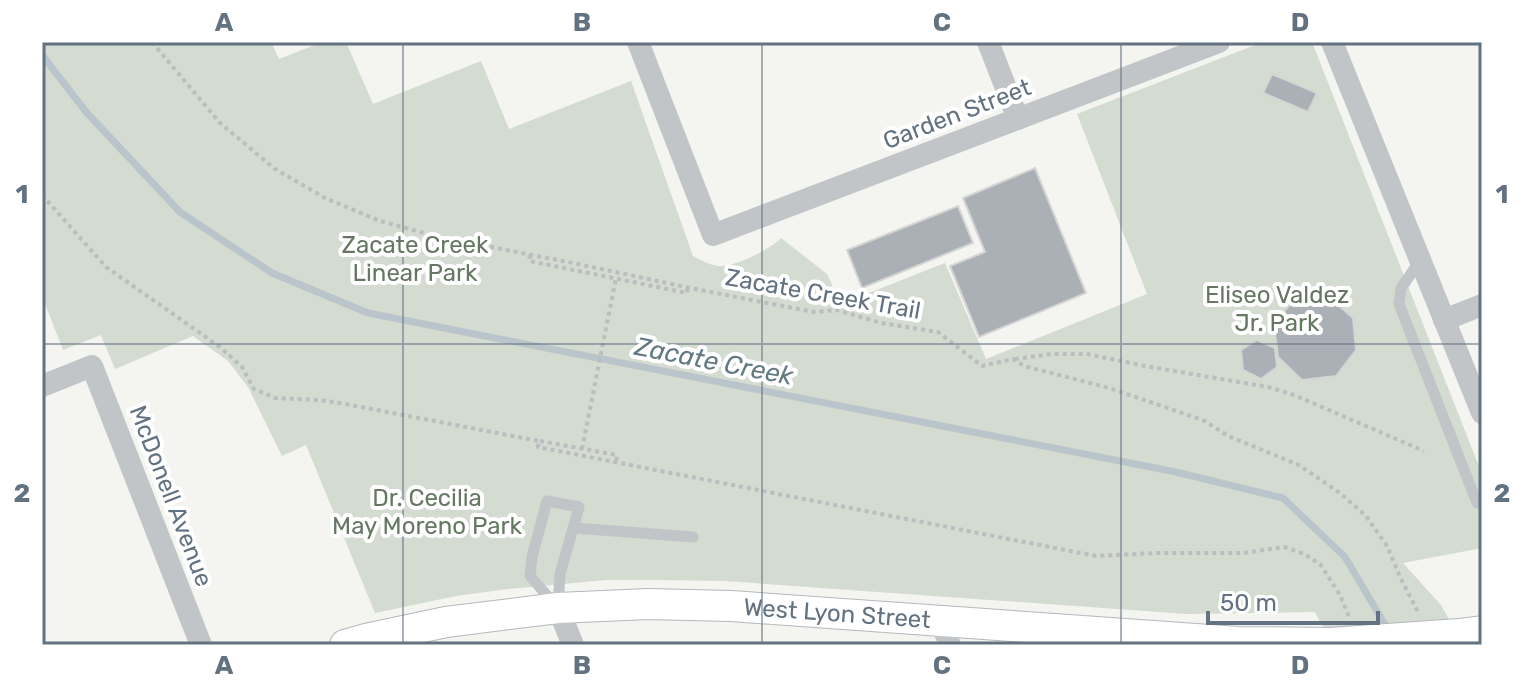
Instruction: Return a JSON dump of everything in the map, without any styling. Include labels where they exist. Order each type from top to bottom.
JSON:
[{"type":"main road","name":"West Lyon Street","points":[[345,645],[446,622],[558,608],[648,604],[731,606],[945,632],[1140,640],[1238,642],[1341,632],[1470,633]]},
{"type":"street","name":"Garden Street","points":[[638,42],[713,235],[1219,42]]},
{"type":"street","points":[[988,42],[1018,119]]},
{"type":"street","points":[[1332,42],[1482,413]]},
{"type":"street","points":[[1444,320],[1482,305]]},
{"type":"street","name":"McDonell Avenue","points":[[42,386],[92,366],[201,645]]},
{"type":"street","points":[[558,608],[573,645]]},
{"type":"lane","points":[[1420,260],[1401,288],[1399,304],[1477,503],[1482,501]]},
{"type":"lane","points":[[547,501],[579,507],[560,574],[558,608],[530,576],[547,501]]},
{"type":"lane","points":[[574,528],[693,537]]},
{"type":"path","name":"Zacate Creek Trail","points":[[152,42],[220,123],[275,169],[325,198],[394,225],[435,236],[814,312],[837,310],[881,323],[938,332],[982,366],[1013,359],[1024,366],[1109,388],[1205,421],[1228,436],[1299,465],[1340,493],[1366,516],[1387,546],[1420,616]]},
{"type":"path","points":[[42,195],[106,267],[220,347],[242,367],[254,389],[275,398],[319,400],[617,455],[616,463]]},
{"type":"path","points":[[530,255],[529,261],[687,293],[688,287]]},
{"type":"path","points":[[582,449],[616,278]]},
{"type":"path","points":[[1013,359],[1051,354],[1087,354],[1268,387],[1294,395],[1424,451]]},
{"type":"path","points":[[539,441],[538,447],[1096,556],[1244,553],[1284,547],[1320,564],[1340,595],[1341,632]]},
{"type":"green space","name":"Zacate Creek Linear Park","points":[[42,42],[271,42],[279,59],[323,42],[346,42],[373,104],[481,61],[509,129],[631,81],[693,256],[724,266],[760,253],[781,238],[827,274],[841,304],[945,263],[986,359],[1147,294],[1077,114],[1263,42],[1312,42],[1482,474],[1482,548],[1403,563],[1441,605],[1463,645],[1332,645],[1315,612],[1187,614],[725,581],[607,580],[508,589],[375,613],[306,445],[282,456],[248,387],[228,361],[193,336],[115,369],[101,335],[63,350],[42,296]]},
{"type":"building","points":[[1272,74],[1317,93],[1308,112],[1263,93]]},
{"type":"building","points":[[1035,168],[1086,293],[979,337],[950,266],[985,252],[963,198]]},
{"type":"building","points":[[958,206],[973,243],[862,288],[847,250]]},
{"type":"building","points":[[1328,296],[1353,318],[1356,350],[1336,376],[1302,380],[1278,357],[1274,325],[1294,299]]},
{"type":"building","points":[[1257,340],[1275,348],[1277,367],[1261,379],[1243,370],[1241,350]]},
{"type":"waterway","name":"Zacate Creek","points":[[42,55],[87,113],[180,212],[272,273],[368,313],[1176,472],[1283,498],[1345,557],[1390,633]]},
{"type":"park label","name":"Eliseo Valdez Jr. Park","points":[[1277,309]]},
{"type":"park label","name":"Dr. Cecilia May Moreno Park","points":[[427,512]]}]
